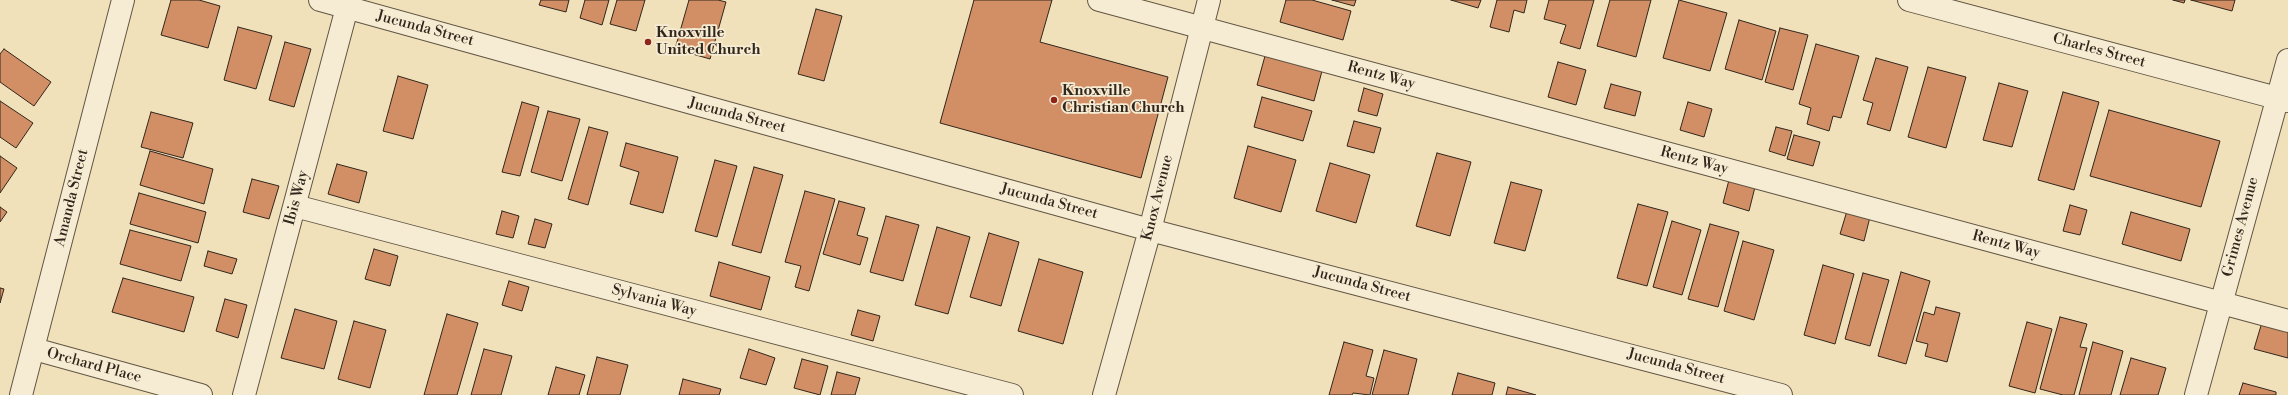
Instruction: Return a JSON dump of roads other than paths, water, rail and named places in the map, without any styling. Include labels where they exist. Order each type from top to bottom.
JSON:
[{"type":"street","name":"Amanda Street","points":[[21,395],[123,0]]},
{"type":"street","name":"Jucunda Street","points":[[320,0],[348,4],[1150,230],[1781,395]]},
{"type":"street","name":"Rentz Way","points":[[1099,0],[2288,321]]},
{"type":"street","name":"Knox Avenue","points":[[1104,395],[1150,230],[1209,0]]},
{"type":"street","name":"Charles Street","points":[[1909,0],[2282,100]]},
{"type":"street","name":"Ibis Way","points":[[244,395],[348,4]]},
{"type":"street","name":"Grimes Avenue","points":[[2196,395],[2221,303],[2282,100],[2288,60]]},
{"type":"street","name":"Sylvania Way","points":[[295,206],[1012,395]]},
{"type":"street","name":"Orchard Place","points":[[34,349],[201,395]]},
{"type":"place","name":"Knoxville United Church","points":[[648,42]]},
{"type":"place","name":"Knoxville Christian Church","points":[[1054,100]]}]
